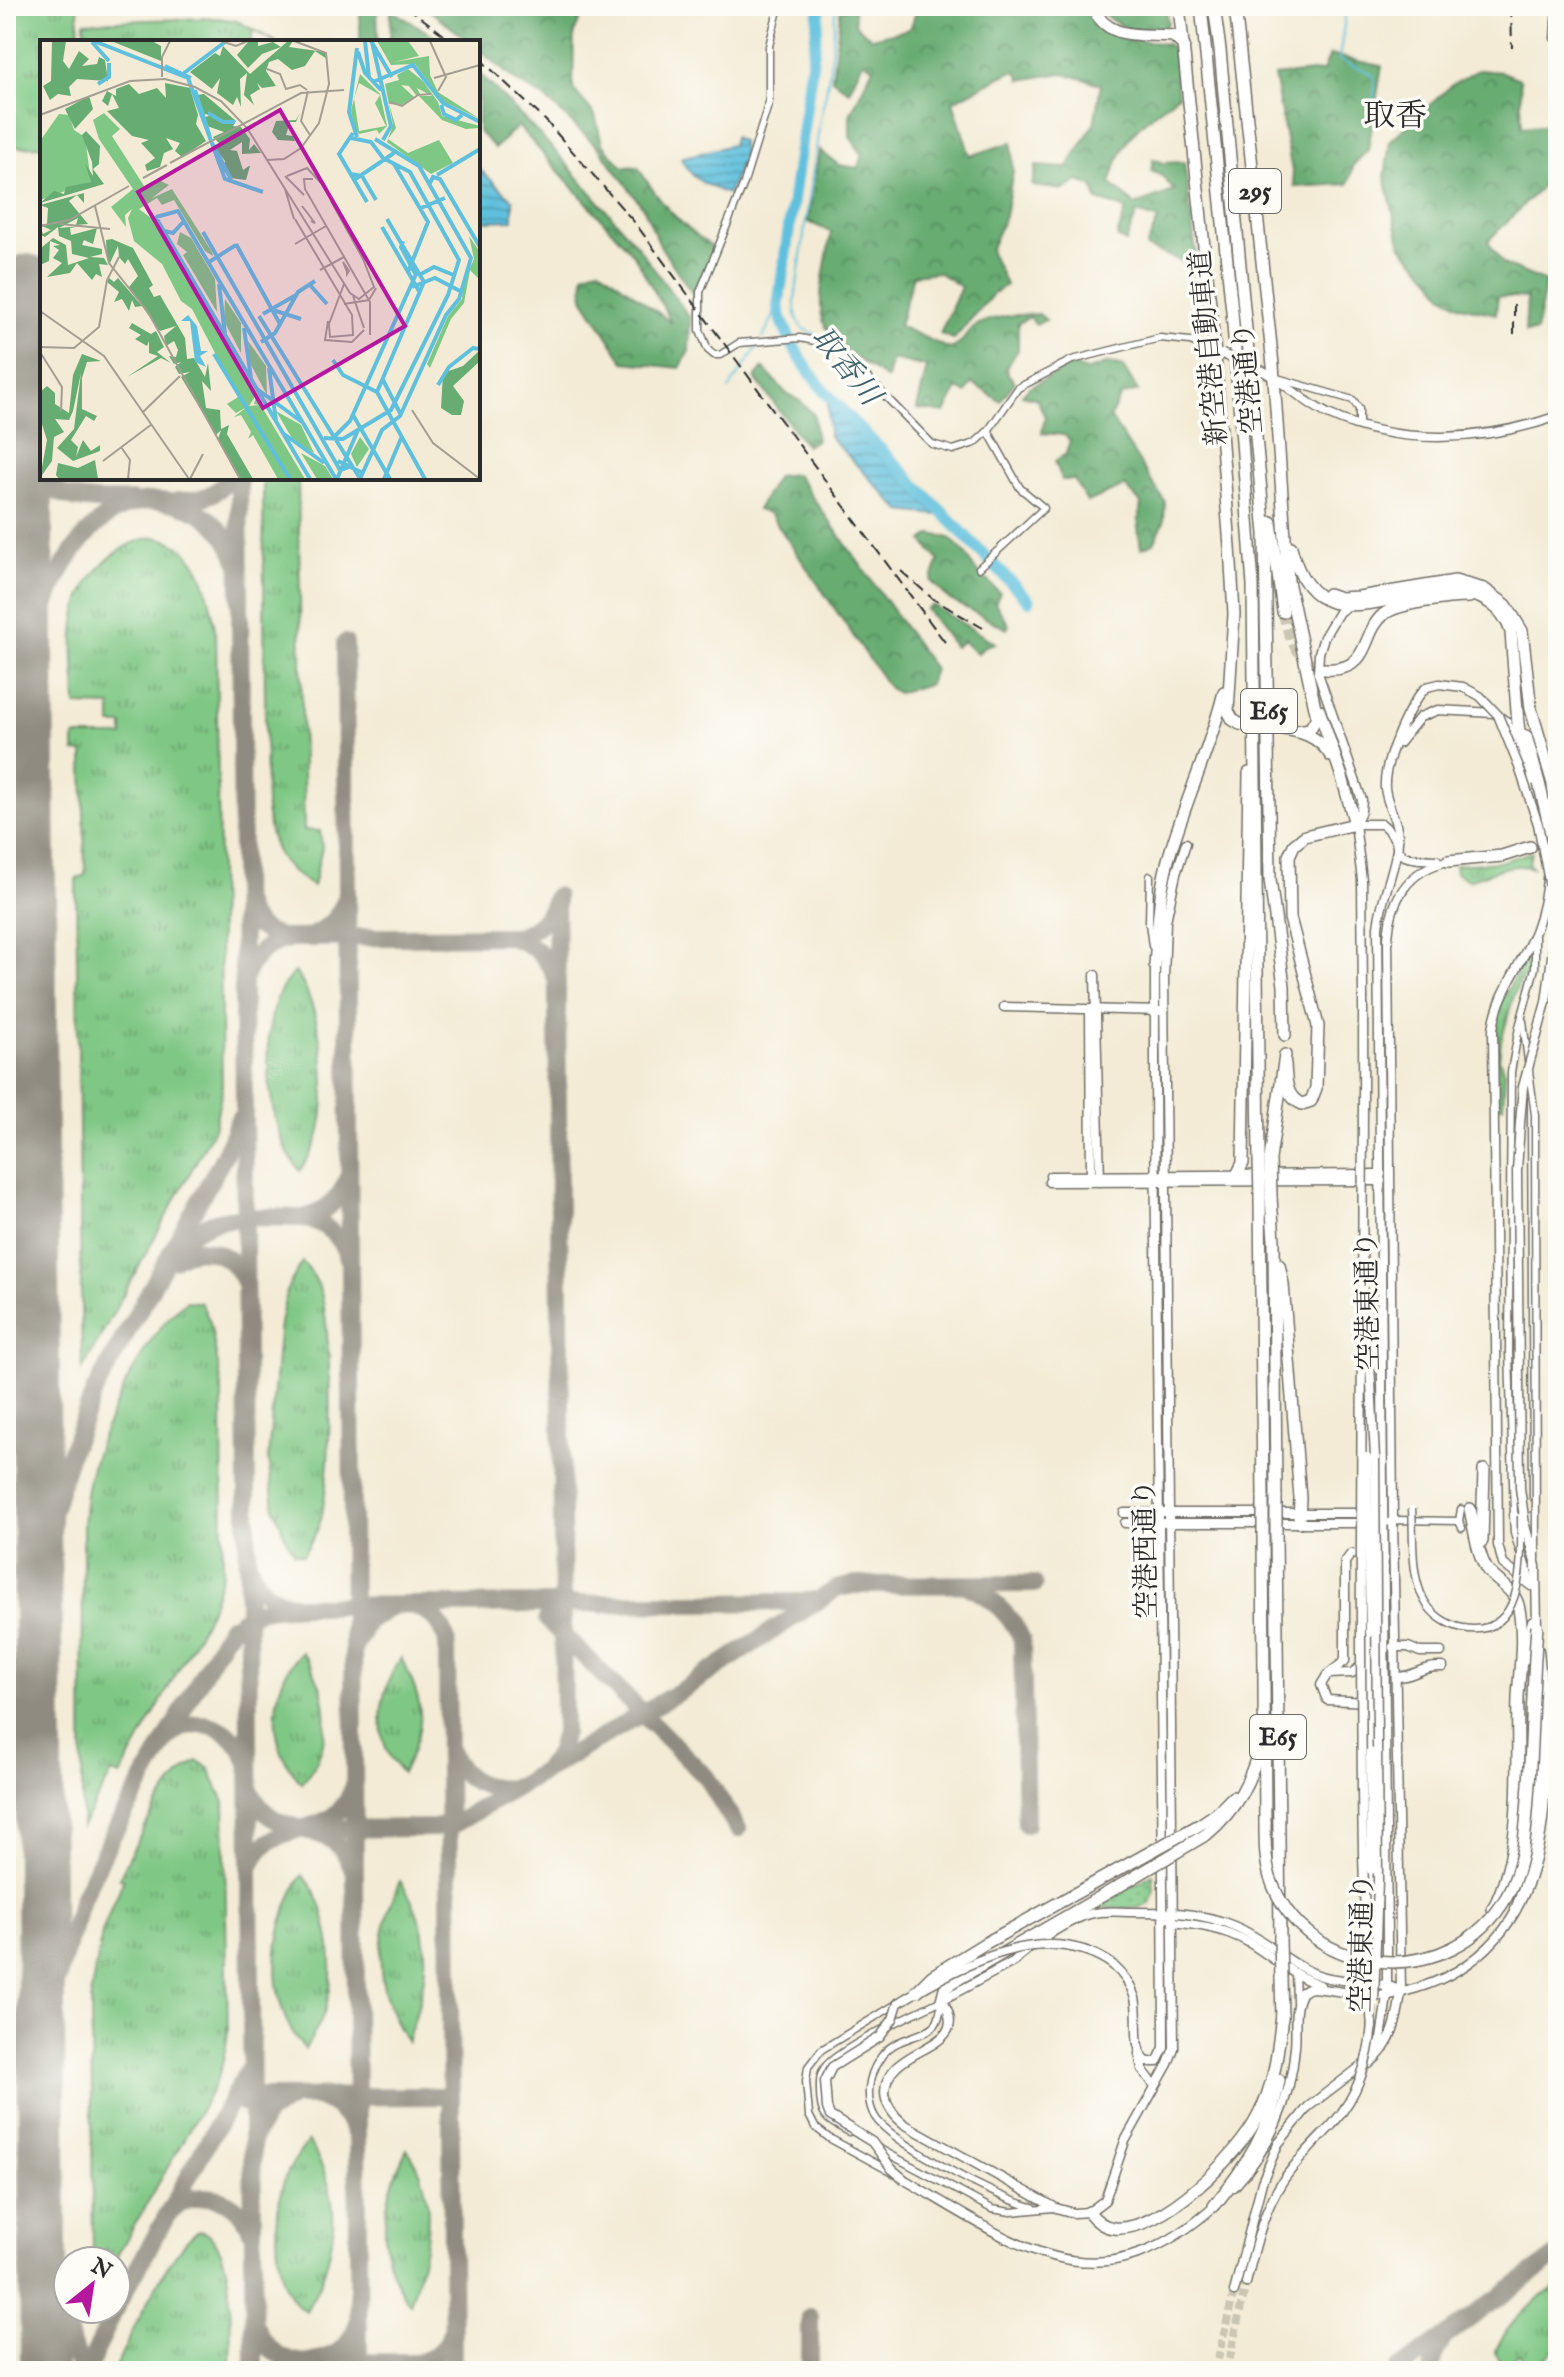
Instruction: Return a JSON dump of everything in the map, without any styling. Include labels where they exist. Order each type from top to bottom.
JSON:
[{"type":"highway","points":[[1092,6],[1101,21],[1119,32],[1139,37],[1168,36],[1184,46]]},
{"type":"highway","name":"空港通り","points":[[1179,6],[1218,352],[1234,635],[1228,711],[1233,720],[1240,724],[1297,731],[1310,729],[1316,722],[1317,712],[1288,581],[1285,507],[1268,374],[1235,6]]},
{"type":"highway","name":"新空港自動車道","points":[[1201,6],[1247,491],[1255,686]]},
{"type":"highway","name":"新空港自動車道","points":[[1214,6],[1251,387]]},
{"type":"highway","points":[[1168,36],[1176,29],[1180,19]]},
{"type":"highway","points":[[1251,387],[1283,612]]},
{"type":"highway","name":"E65","points":[[1251,387],[1268,585],[1270,879],[1284,986],[1285,1035]]},
{"type":"highway","points":[[1285,507],[1293,558],[1302,576],[1323,598],[1348,606],[1445,590],[1467,591],[1486,600],[1502,613],[1527,678]]},
{"type":"highway","points":[[1302,576],[1323,592],[1340,598],[1446,581],[1476,585],[1500,599],[1518,620],[1525,644],[1534,723],[1553,784],[1554,813]]},
{"type":"highway","points":[[1325,669],[1343,667],[1358,659],[1378,621],[1394,609],[1457,597],[1486,600]]},
{"type":"highway","points":[[1511,632],[1515,700],[1524,761]]},
{"type":"highway","name":"295","points":[[1155,965],[1161,897],[1170,851],[1216,721],[1234,635]]},
{"type":"highway","points":[[1237,1175],[1243,1163],[1242,1062],[1249,773],[1255,686]]},
{"type":"highway","name":"E65","points":[[1255,686],[1269,1498],[1282,2015]]},
{"type":"highway","name":"295","points":[[1311,686],[1355,824]]},
{"type":"highway","points":[[1515,700],[1558,862]]},
{"type":"highway","name":"295","points":[[1297,731],[1317,739],[1329,752],[1355,824]]},
{"type":"highway","name":"E65","points":[[1265,1159],[1285,1059],[1287,1086],[1292,1098],[1302,1104],[1311,1101],[1316,1088],[1317,1017],[1290,918],[1289,856],[1294,845],[1305,836],[1355,824]]},
{"type":"highway","points":[[1448,861],[1502,856],[1530,847]]},
{"type":"highway","points":[[1546,1002],[1558,956]]},
{"type":"highway","name":"E65","points":[[1265,1197],[1274,1241],[1269,1498]]},
{"type":"highway","points":[[1274,1241],[1283,1284],[1299,1517]]},
{"type":"highway","points":[[1481,1552],[1484,1470]]},
{"type":"highway","points":[[1465,1509],[1484,1565],[1513,1593],[1517,1604],[1521,1698]]},
{"type":"highway","name":"E65","points":[[1265,1703],[1270,1534]]},
{"type":"highway","points":[[1265,1703],[1266,1858],[1277,1892],[1299,1923],[1333,1949],[1372,1961],[1415,1961],[1456,1947],[1479,1929],[1498,1910],[1516,1878],[1527,1815],[1535,1624]]},
{"type":"highway","points":[[1479,1929],[1500,1895],[1510,1862],[1525,1659],[1535,1624]]},
{"type":"highway","points":[[942,2000],[945,1988],[953,1982],[1121,1885],[1227,1815],[1242,1794],[1258,1756],[1265,1703]]},
{"type":"highway","points":[[916,1992],[932,1976],[984,1944],[1204,1829]]},
{"type":"highway","points":[[1214,2206],[1272,2123],[1281,2064],[1282,2015]]},
{"type":"highway","points":[[1089,2212],[1109,2227],[1126,2228],[1144,2223],[1162,2213],[1222,2166],[1247,2135],[1265,2100],[1276,2062],[1282,2015]]},
{"type":"street","points":[[779,6],[769,46],[769,102],[744,183],[700,292],[700,330],[708,350],[714,355],[720,355],[739,343],[800,338],[820,342],[845,357],[932,444],[953,450],[975,443],[988,431],[1018,388],[1072,360],[1160,338],[1190,341],[1268,374],[1353,400],[1359,409],[1359,426]]},
{"type":"street","points":[[1556,6],[1554,38],[1558,38]]},
{"type":"street","points":[[1268,374],[1327,414],[1359,426],[1426,436],[1493,433],[1558,416]]},
{"type":"street","points":[[979,568],[1044,508],[1020,488],[988,431]]},
{"type":"street","points":[[1348,606],[1339,612],[1324,637],[1318,662],[1321,684],[1361,795],[1362,806],[1355,824],[1362,880],[1363,997],[1364,1270],[1360,1364],[1362,1879],[1372,2027]]},
{"type":"street","points":[[1396,851],[1398,833],[1387,798],[1385,775],[1394,750],[1415,701],[1427,687],[1439,684],[1463,687],[1487,701],[1498,715],[1538,824],[1554,908],[1553,949],[1546,1002],[1523,1087],[1517,1171],[1520,1576],[1515,1598],[1499,1620],[1481,1628],[1460,1627],[1448,1623],[1430,1609],[1416,1576],[1412,1509]]},
{"type":"street","points":[[1394,750],[1414,722],[1427,712],[1485,710],[1494,713],[1506,721],[1513,731],[1547,838],[1546,875],[1537,926],[1535,968],[1511,1072],[1509,1352],[1514,1515],[1515,1533],[1531,1586]]},
{"type":"street","points":[[1355,824],[1382,824],[1389,831],[1396,851],[1408,859],[1448,861]]},
{"type":"street","name":"空港西通り","points":[[1089,2212],[1100,2205],[1108,2194],[1125,2141],[1174,2048],[1174,1922],[1168,1912],[1163,1517],[1154,1179],[1159,1011],[1166,921],[1186,843]]},
{"type":"street","name":"空港東通り","points":[[1341,2081],[1371,2063],[1384,2050],[1397,2021],[1401,1991],[1396,1677],[1387,1519],[1378,927],[1380,905],[1396,851]]},
{"type":"street","name":"空港東通り","points":[[1341,2081],[1364,2064],[1377,2048],[1387,1996],[1385,1656],[1390,919],[1397,896],[1410,879],[1427,867],[1448,861]]},
{"type":"street","points":[[1150,876],[1149,923],[1155,965]]},
{"type":"street","points":[[1531,1586],[1503,1564],[1498,1545],[1493,1049],[1498,1003],[1537,926]]},
{"type":"street","name":"空港西通り","points":[[1155,965],[1166,1179],[1163,1517]]},
{"type":"street","points":[[1095,975],[1095,1180]]},
{"type":"street","points":[[1004,1007],[1159,1011]]},
{"type":"street","points":[[1296,2006],[1298,1997],[1306,1989],[1387,1996],[1428,1985],[1455,1972],[1484,1952],[1503,1931],[1522,1906],[1536,1873],[1546,1817],[1548,1763],[1531,1586],[1531,1087],[1522,1018]]},
{"type":"street","points":[[1503,1931],[1522,1893],[1534,1831],[1540,1732],[1535,1624],[1535,1115],[1529,1068]]},
{"type":"street","points":[[1166,1179],[1237,1175],[1380,1178]]},
{"type":"street","points":[[1050,1179],[1389,1178]]},
{"type":"street","points":[[1246,2283],[1259,2232],[1275,2194],[1296,2163],[1349,2103],[1361,2079],[1372,2027],[1377,1965],[1375,1457],[1364,1270]]},
{"type":"street","points":[[1360,1364],[1367,1457],[1370,1632],[1371,1870],[1367,1964]]},
{"type":"street","points":[[1367,1457],[1371,1364]]},
{"type":"street","points":[[1520,1488],[1525,1525],[1536,1566]]},
{"type":"street","points":[[1124,1513],[1163,1517],[1387,1519],[1460,1524],[1465,1509]]},
{"type":"street","points":[[1125,1523],[1163,1517]]},
{"type":"street","points":[[1329,1674],[1352,1673],[1365,1661],[1365,1566],[1361,1555],[1349,1555],[1345,1562],[1345,1661],[1329,1674],[1321,1685],[1327,1700],[1370,1702]]},
{"type":"street","points":[[1385,1656],[1390,1647],[1395,1646],[1420,1652],[1441,1652]]},
{"type":"street","points":[[1396,1677],[1410,1677],[1424,1667],[1443,1667]]},
{"type":"street","points":[[1371,1870],[1377,1965]]},
{"type":"street","points":[[1056,2208],[1011,2212],[992,2209],[829,2121],[821,2112],[820,2080],[828,2063],[886,2028],[1013,1962],[1021,1953],[1083,1916],[1101,1912],[1168,1912],[1212,1918],[1235,1926],[1292,1961],[1328,1978],[1387,1984],[1401,1991]]},
{"type":"street","points":[[1139,2052],[1142,2058],[1152,2063],[1157,2062],[1163,2053],[1168,1912]]},
{"type":"street","points":[[1174,1922],[1233,1934],[1295,1975],[1336,1990]]},
{"type":"street","points":[[1155,2086],[1142,2069],[1135,1997],[1126,1980],[1113,1965],[1078,1947],[1036,1946],[970,1965],[916,1992],[821,2050],[808,2067],[806,2081],[809,2115],[815,2127],[829,2138],[1016,2243],[1048,2256],[1081,2262],[1114,2261],[1142,2254],[1174,2238],[1214,2206]]},
{"type":"street","points":[[1272,2123],[1286,2097],[1294,2061],[1296,2006],[1292,1961]]},
{"type":"street","points":[[942,2000],[938,2019],[933,2026],[895,2044],[877,2062],[870,2080],[869,2098],[874,2116],[896,2139],[1005,2198],[1041,2208]]},
{"type":"street","points":[[942,2000],[952,2017],[950,2029],[942,2038],[899,2063],[887,2082],[887,2105],[904,2124],[1056,2208],[1074,2213],[1089,2212]]},
{"type":"street","points":[[898,2003],[893,2019],[880,2037],[832,2067],[825,2081],[830,2116],[872,2142],[892,2169],[905,2180]]},
{"type":"street","points":[[1234,2292],[1262,2182],[1272,2156],[1297,2118],[1319,2096],[1341,2081]]},
{"type":"green space","points":[[6,6],[78,6],[79,40],[40,40],[40,146],[6,147]]},
{"type":"green space","points":[[360,6],[377,6],[378,40],[360,40]]},
{"type":"green space","points":[[424,6],[461,6],[465,11],[471,6],[586,6],[574,33],[573,89],[595,115],[602,144],[622,166],[638,167],[671,212],[714,248],[694,296],[661,247],[644,209],[599,148],[544,97],[517,82],[480,51],[480,40],[467,40]]},
{"type":"green space","points":[[841,6],[854,6],[855,24],[871,38],[910,29],[916,12],[900,6],[1087,6],[1105,26],[1122,36],[1167,44],[1173,49],[1178,95],[1152,115],[1128,141],[1110,183],[1135,205],[1174,191],[1162,176],[1151,171],[1153,159],[1163,163],[1184,162],[1198,268],[1146,247],[1158,220],[1137,213],[1126,242],[1117,237],[1126,209],[1097,200],[1093,186],[1078,181],[1064,190],[1032,186],[1036,166],[1067,168],[1094,124],[1101,84],[1062,73],[1021,80],[1018,72],[1010,72],[953,101],[970,156],[1012,142],[1013,171],[1005,216],[990,250],[1006,285],[993,294],[954,339],[940,334],[961,287],[938,272],[913,275],[899,326],[950,349],[958,345],[974,327],[989,320],[1039,314],[1046,320],[1036,324],[1030,317],[1018,323],[1018,350],[1007,366],[1008,374],[1015,382],[1000,401],[972,383],[966,393],[957,389],[945,413],[917,409],[927,367],[892,359],[887,379],[850,354],[834,338],[827,329],[821,311],[831,232],[808,222],[819,150],[839,165],[858,168],[862,154],[850,137],[850,115],[873,67],[863,61],[849,91],[832,79]]},
{"type":"green space","points":[[1097,6],[1166,6],[1168,23],[1151,32],[1131,30],[1111,20]]},
{"type":"green space","points":[[391,10],[441,40],[390,40]]},
{"type":"green space","points":[[217,18],[237,21],[272,40],[252,30],[252,40],[84,40],[84,22]]},
{"type":"green space","points":[[1330,55],[1382,66],[1368,150],[1354,164],[1348,184],[1295,187],[1274,76],[1323,71]]},
{"type":"green space","points":[[1478,70],[1502,72],[1520,79],[1522,127],[1558,123],[1558,170],[1488,241],[1503,264],[1546,282],[1536,332],[1525,333],[1527,298],[1498,296],[1496,314],[1461,306],[1444,296],[1401,246],[1385,177],[1390,141],[1452,85]]},
{"type":"green space","points":[[480,74],[557,153],[635,243],[690,318],[689,351],[680,368],[624,362],[583,298],[584,274],[599,268],[672,323],[634,255],[518,126],[495,148],[480,133]]},
{"type":"green space","points":[[1109,363],[1123,367],[1138,391],[1121,396],[1110,417],[1165,502],[1164,522],[1154,543],[1141,548],[1138,527],[1141,503],[1125,486],[1087,502],[1074,480],[1062,480],[1055,461],[1066,454],[1070,440],[1064,435],[1042,433],[1045,417],[1037,399],[1022,395],[1029,387],[1073,365],[1085,371]]},
{"type":"green space","points":[[763,368],[786,393],[814,415],[816,440],[806,446],[755,378]]},
{"type":"green space","points":[[796,474],[934,669],[929,684],[898,693],[889,688],[770,514],[757,510],[777,476]]},
{"type":"green space","points":[[263,480],[298,480],[304,830],[320,831],[322,848],[313,886],[292,871],[278,854],[266,809]]},
{"type":"green space","points":[[931,534],[950,538],[966,554],[973,567],[1000,593],[995,603],[1009,625],[1007,629],[950,600],[931,581],[939,561],[923,541]]},
{"type":"green space","points":[[153,537],[170,541],[193,560],[206,588],[216,635],[222,1090],[214,1129],[82,1370],[76,879],[85,875],[83,753],[74,752],[74,736],[123,736],[123,725],[111,725],[111,706],[76,705],[74,630],[82,595],[91,578],[104,563],[127,546]]},
{"type":"green space","points":[[932,605],[995,643],[985,646],[977,654],[963,641],[955,647],[926,609]]},
{"type":"green space","points":[[1532,852],[1528,864],[1533,868],[1508,867],[1468,880],[1456,873],[1455,865],[1500,862]]},
{"type":"green space","points":[[1531,951],[1531,969],[1521,979],[1514,994],[1501,1041],[1499,1060],[1505,1071],[1503,1106],[1498,1106],[1497,1014],[1500,1003]]},
{"type":"green space","points":[[295,972],[305,987],[312,1007],[324,1076],[318,1138],[300,1171],[285,1148],[277,1126],[268,1055],[274,1007]]},
{"type":"green space","points":[[302,1262],[318,1285],[325,1313],[330,1412],[323,1509],[318,1528],[303,1555],[295,1553],[286,1539],[274,1507],[268,1458],[280,1322],[288,1287]]},
{"type":"green space","points":[[187,1301],[201,1303],[210,1322],[222,1386],[223,1571],[210,1612],[120,1776],[112,1773],[82,1826],[83,1526],[88,1483],[113,1411],[140,1358],[156,1334]]},
{"type":"green space","points":[[301,1652],[319,1683],[326,1718],[320,1752],[302,1783],[282,1754],[276,1718],[282,1683]]},
{"type":"green space","points":[[401,1658],[415,1689],[420,1716],[416,1742],[402,1773],[386,1746],[381,1716],[387,1686]]},
{"type":"green space","points":[[198,1761],[209,1768],[224,1802],[228,2031],[225,2054],[212,2090],[123,2245],[93,2245],[91,1992],[103,1928],[124,1879],[119,1878],[152,1813],[186,1770]]},
{"type":"green space","points":[[1153,1874],[1154,1891],[1150,1904],[1139,1908],[1094,1908]]},
{"type":"green space","points":[[302,1875],[311,1886],[324,1915],[331,1969],[326,2006],[305,2049],[291,2030],[282,2009],[276,1963],[284,1917]]},
{"type":"green space","points":[[400,1881],[420,1921],[425,1960],[420,2000],[407,2042],[387,2002],[381,1963],[385,1923]]},
{"type":"green space","points":[[308,2141],[328,2183],[333,2205],[333,2226],[325,2269],[306,2311],[286,2288],[277,2230],[285,2178]]},
{"type":"green space","points":[[407,2149],[418,2167],[428,2205],[425,2245],[410,2304],[390,2267],[385,2228],[391,2188]]},
{"type":"green space","points":[[199,2231],[212,2238],[221,2252],[226,2270],[231,2315],[230,2371],[114,2371],[163,2273],[188,2240]]},
{"type":"green space","points":[[1558,2285],[1558,2348],[1530,2368],[1520,2354],[1508,2362],[1510,2367],[1505,2365],[1496,2353],[1501,2339],[1514,2321]]},
{"type":"water","points":[[734,137],[742,142],[743,159],[728,194],[695,177],[681,158],[732,145]]},
{"type":"water","points":[[480,170],[513,200],[513,220],[480,221]]},
{"type":"water","points":[[828,402],[937,515],[901,511],[829,436]]},
{"type":"waterway","name":"取香川","points":[[820,6],[778,307],[786,331],[798,354],[828,395],[1029,601]]},
{"type":"waterway","points":[[826,339],[801,326],[796,315],[795,299],[829,74],[836,6]]},
{"type":"waterway","points":[[1329,6],[1346,10],[1339,59],[1374,77],[1372,109]]},
{"type":"waterway","points":[[763,338],[778,307]]},
{"type":"waterway","points":[[729,389],[760,343]]},
{"type":"taxiway","points":[[27,297],[40,297]]},
{"type":"taxiway","points":[[27,351],[40,321]]},
{"type":"taxiway","points":[[28,445],[40,474]]},
{"type":"taxiway","points":[[44,480],[66,496],[96,501],[132,501]]},
{"type":"taxiway","points":[[177,501],[206,496],[228,480]]},
{"type":"taxiway","points":[[239,480],[254,2371]]},
{"type":"taxiway","points":[[32,650],[39,622],[64,565],[82,539],[104,519],[129,505],[157,501],[198,512],[219,529],[237,561]]},
{"type":"taxiway","points":[[345,643],[359,2371]]},
{"type":"taxiway","points":[[543,1772],[558,1754],[564,1732],[556,896]]},
{"type":"taxiway","points":[[306,938],[331,923],[346,898]]},
{"type":"taxiway","points":[[244,902],[258,926],[284,938],[517,936],[541,922],[555,899]]},
{"type":"taxiway","points":[[510,937],[538,951],[555,977]]},
{"type":"taxiway","points":[[245,976],[262,951],[290,939]]},
{"type":"taxiway","points":[[38,1587],[52,1515],[69,1456],[95,1390],[224,1156],[239,1119]]},
{"type":"taxiway","points":[[302,1218],[331,1205],[348,1177]]},
{"type":"taxiway","points":[[183,1241],[195,1231],[223,1220],[302,1218],[331,1231],[348,1258]]},
{"type":"taxiway","points":[[173,1260],[193,1251],[213,1252],[231,1262],[243,1280]]},
{"type":"taxiway","points":[[249,1564],[264,1590],[276,1599],[291,1604]]},
{"type":"taxiway","points":[[301,1829],[435,1828],[456,1823],[687,1687],[836,1589],[853,1585],[1034,1584]]},
{"type":"taxiway","points":[[968,1586],[1000,1608],[1022,1640],[1026,1824]]},
{"type":"taxiway","points":[[224,1637],[250,1614],[301,1606],[815,1600]]},
{"type":"taxiway","points":[[408,1605],[434,1617],[447,1642],[453,2371]]},
{"type":"taxiway","points":[[354,1647],[368,1621],[393,1606]]},
{"type":"taxiway","points":[[547,1619],[706,1777],[738,1829]]},
{"type":"taxiway","points":[[42,2077],[55,1986],[83,1896],[112,1836],[230,1626]]},
{"type":"taxiway","points":[[168,1738],[190,1725],[213,1726],[233,1738],[246,1759]]},
{"type":"taxiway","points":[[450,1751],[461,1769],[476,1782],[495,1788],[516,1787]]},
{"type":"taxiway","points":[[250,1790],[261,1808],[275,1819],[332,1840],[344,1852],[353,1870]]},
{"type":"taxiway","points":[[251,1866],[260,1850],[272,1840],[331,1818],[343,1807],[352,1790]]},
{"type":"taxiway","points":[[132,2278],[249,2068]]},
{"type":"taxiway","points":[[243,2103],[265,2097],[451,2096]]},
{"type":"taxiway","points":[[316,2097],[341,2111],[356,2136]]},
{"type":"taxiway","points":[[253,2138],[267,2113],[292,2098]]},
{"type":"taxiway","points":[[43,2193],[56,2284],[81,2371]]},
{"type":"taxiway","points":[[172,2211],[193,2198],[217,2198],[238,2210],[251,2231]]},
{"type":"taxiway","points":[[1397,2371],[1558,2255]]},
{"type":"taxiway","points":[[810,2317],[810,2371]]},
{"type":"taxiway","points":[[87,2371],[108,2325]]},
{"type":"taxiway","points":[[281,2371],[334,2354],[343,2348],[357,2325]]},
{"type":"taxiway","points":[[256,2327],[276,2353],[308,2363],[420,2362],[440,2351],[451,2332]]},
{"type":"taxiway","points":[[1431,2371],[1433,2358],[1442,2341]]},
{"type":"runway","points":[[27,278],[44,2371]]},
{"type":"tunnel","points":[[1283,612],[1295,647],[1307,660],[1325,669]]},
{"type":"tunnel","points":[[1227,2371],[1246,2283]]},
{"type":"tunnel","points":[[1215,2371],[1234,2292]]},
{"type":"railway","points":[[406,6],[450,40]]},
{"type":"railway","points":[[1511,6],[1512,48]]},
{"type":"railway","points":[[480,59],[546,121],[635,223],[947,645]]},
{"type":"railway","points":[[1514,304],[1514,338]]},
{"type":"railway","points":[[901,571],[933,599],[983,628]]},
{"type":"district","name":"取香","points":[[1395,117]]}]
